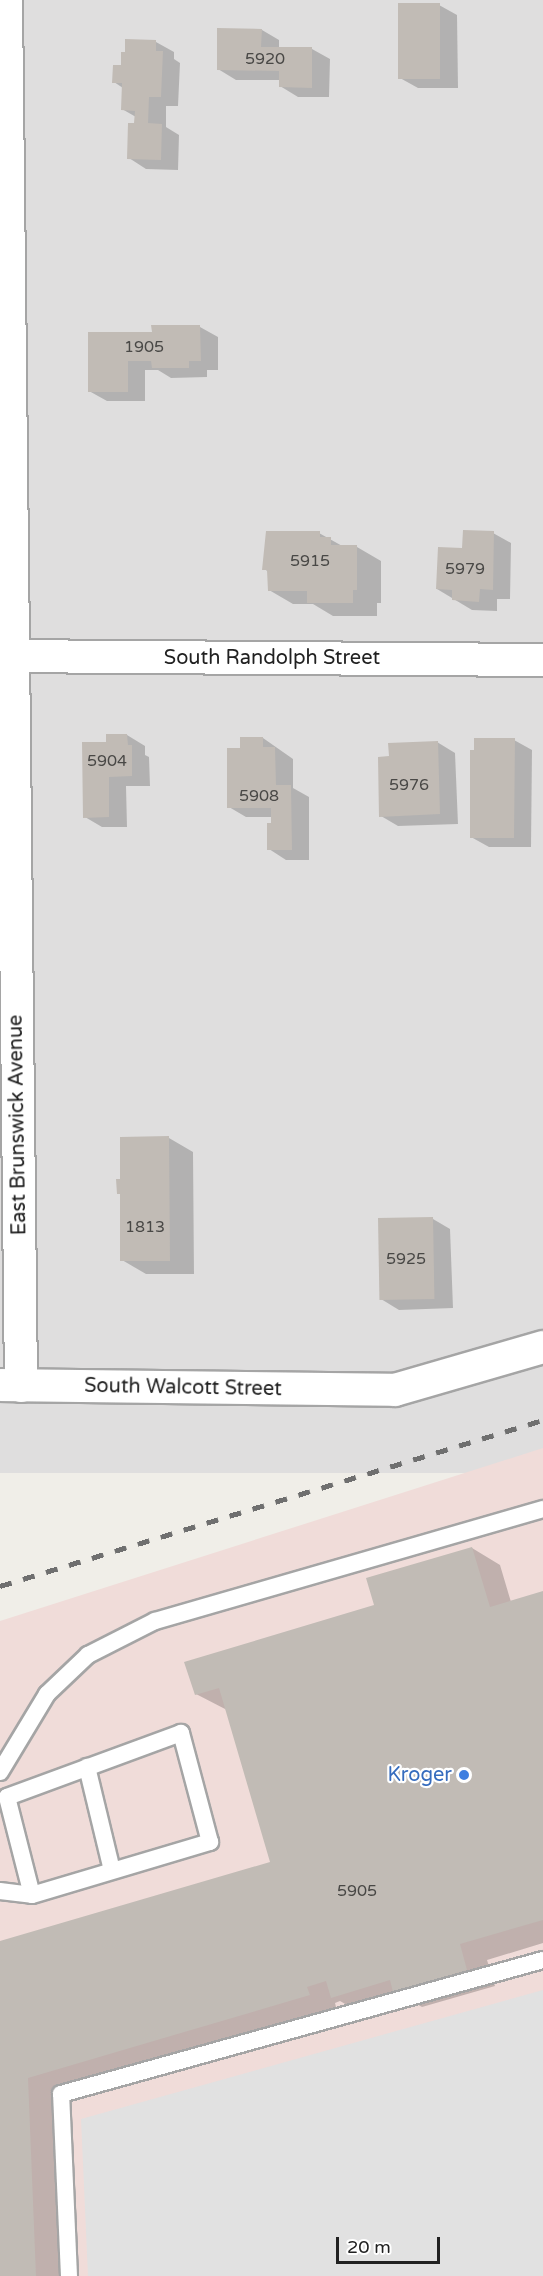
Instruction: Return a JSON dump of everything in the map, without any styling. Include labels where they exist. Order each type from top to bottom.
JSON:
[{"type":"street","name":"East Brunswick Avenue","points":[[6,0],[6,656],[11,1385]]},
{"type":"street","name":"South Randolph Street","points":[[6,656],[543,660]]},
{"type":"street","name":"South Walcott Street","points":[[11,1385],[395,1390],[543,1347]]},
{"type":"lane","points":[[0,1772],[47,1694],[88,1655],[155,1621],[543,1509]]},
{"type":"lane","points":[[0,1891],[32,1895],[210,1842],[182,1734],[3,1797],[32,1895]]},
{"type":"lane","points":[[87,1767],[112,1870]]},
{"type":"lane","points":[[69,2276],[61,2094],[543,1960]]},
{"type":"shaded area","points":[[0,0],[543,0],[543,1473],[0,1473]]},
{"type":"shaded area","points":[[543,1448],[543,2276],[0,2276],[0,1621]]},
{"type":"shaded area","points":[[543,1990],[543,2276],[88,2276],[81,2119]]},
{"type":"building","points":[[398,3],[440,3],[440,79],[398,79]]},
{"type":"building","points":[[217,28],[262,29],[261,47],[312,47],[312,88],[279,87],[279,71],[217,70]]},
{"type":"building","points":[[125,39],[156,40],[156,51],[163,51],[161,97],[149,97],[148,123],[162,124],[161,160],[127,159],[128,123],[134,123],[135,111],[121,110],[122,83],[112,83],[113,65],[121,65],[121,52],[125,52]]},
{"type":"building","points":[[151,325],[200,325],[201,361],[189,361],[189,368],[152,368],[151,361],[128,361],[128,392],[88,392],[88,332],[152,332]]},
{"type":"building","points":[[463,530],[494,531],[493,590],[480,589],[479,602],[452,600],[452,590],[436,589],[438,547],[462,548]]},
{"type":"building","points":[[266,531],[320,531],[320,537],[331,537],[331,545],[357,545],[357,590],[353,590],[353,603],[307,603],[307,591],[268,591],[267,570],[262,570]]},
{"type":"building","points":[[106,734],[127,734],[128,745],[132,745],[132,776],[109,777],[109,817],[83,818],[82,742],[106,742]]},
{"type":"building","points":[[240,737],[263,737],[263,747],[275,747],[276,785],[291,785],[292,850],[267,850],[267,823],[271,823],[271,808],[227,808],[227,748],[240,748]]},
{"type":"building","points":[[474,738],[515,738],[514,838],[470,838],[470,750],[474,750]]},
{"type":"building","points":[[438,741],[440,814],[379,817],[378,757],[389,756],[388,743]]},
{"type":"building","points":[[169,1136],[170,1261],[120,1261],[120,1194],[117,1194],[116,1179],[120,1179],[120,1137]]},
{"type":"building","points":[[433,1217],[434,1299],[379,1300],[378,1218]]},
{"type":"building","points":[[472,1547],[490,1607],[543,1591],[543,1920],[460,1944],[467,1970],[393,1992],[390,1980],[331,1998],[326,1981],[307,1987],[310,1995],[28,2078],[36,2276],[0,2276],[0,1941],[270,1862],[219,1688],[195,1695],[184,1662],[374,1605],[366,1578]]},
{"type":"railway","points":[[0,1586],[543,1420]]},
{"type":"place","name":"Kroger","points":[[464,1775]]}]
